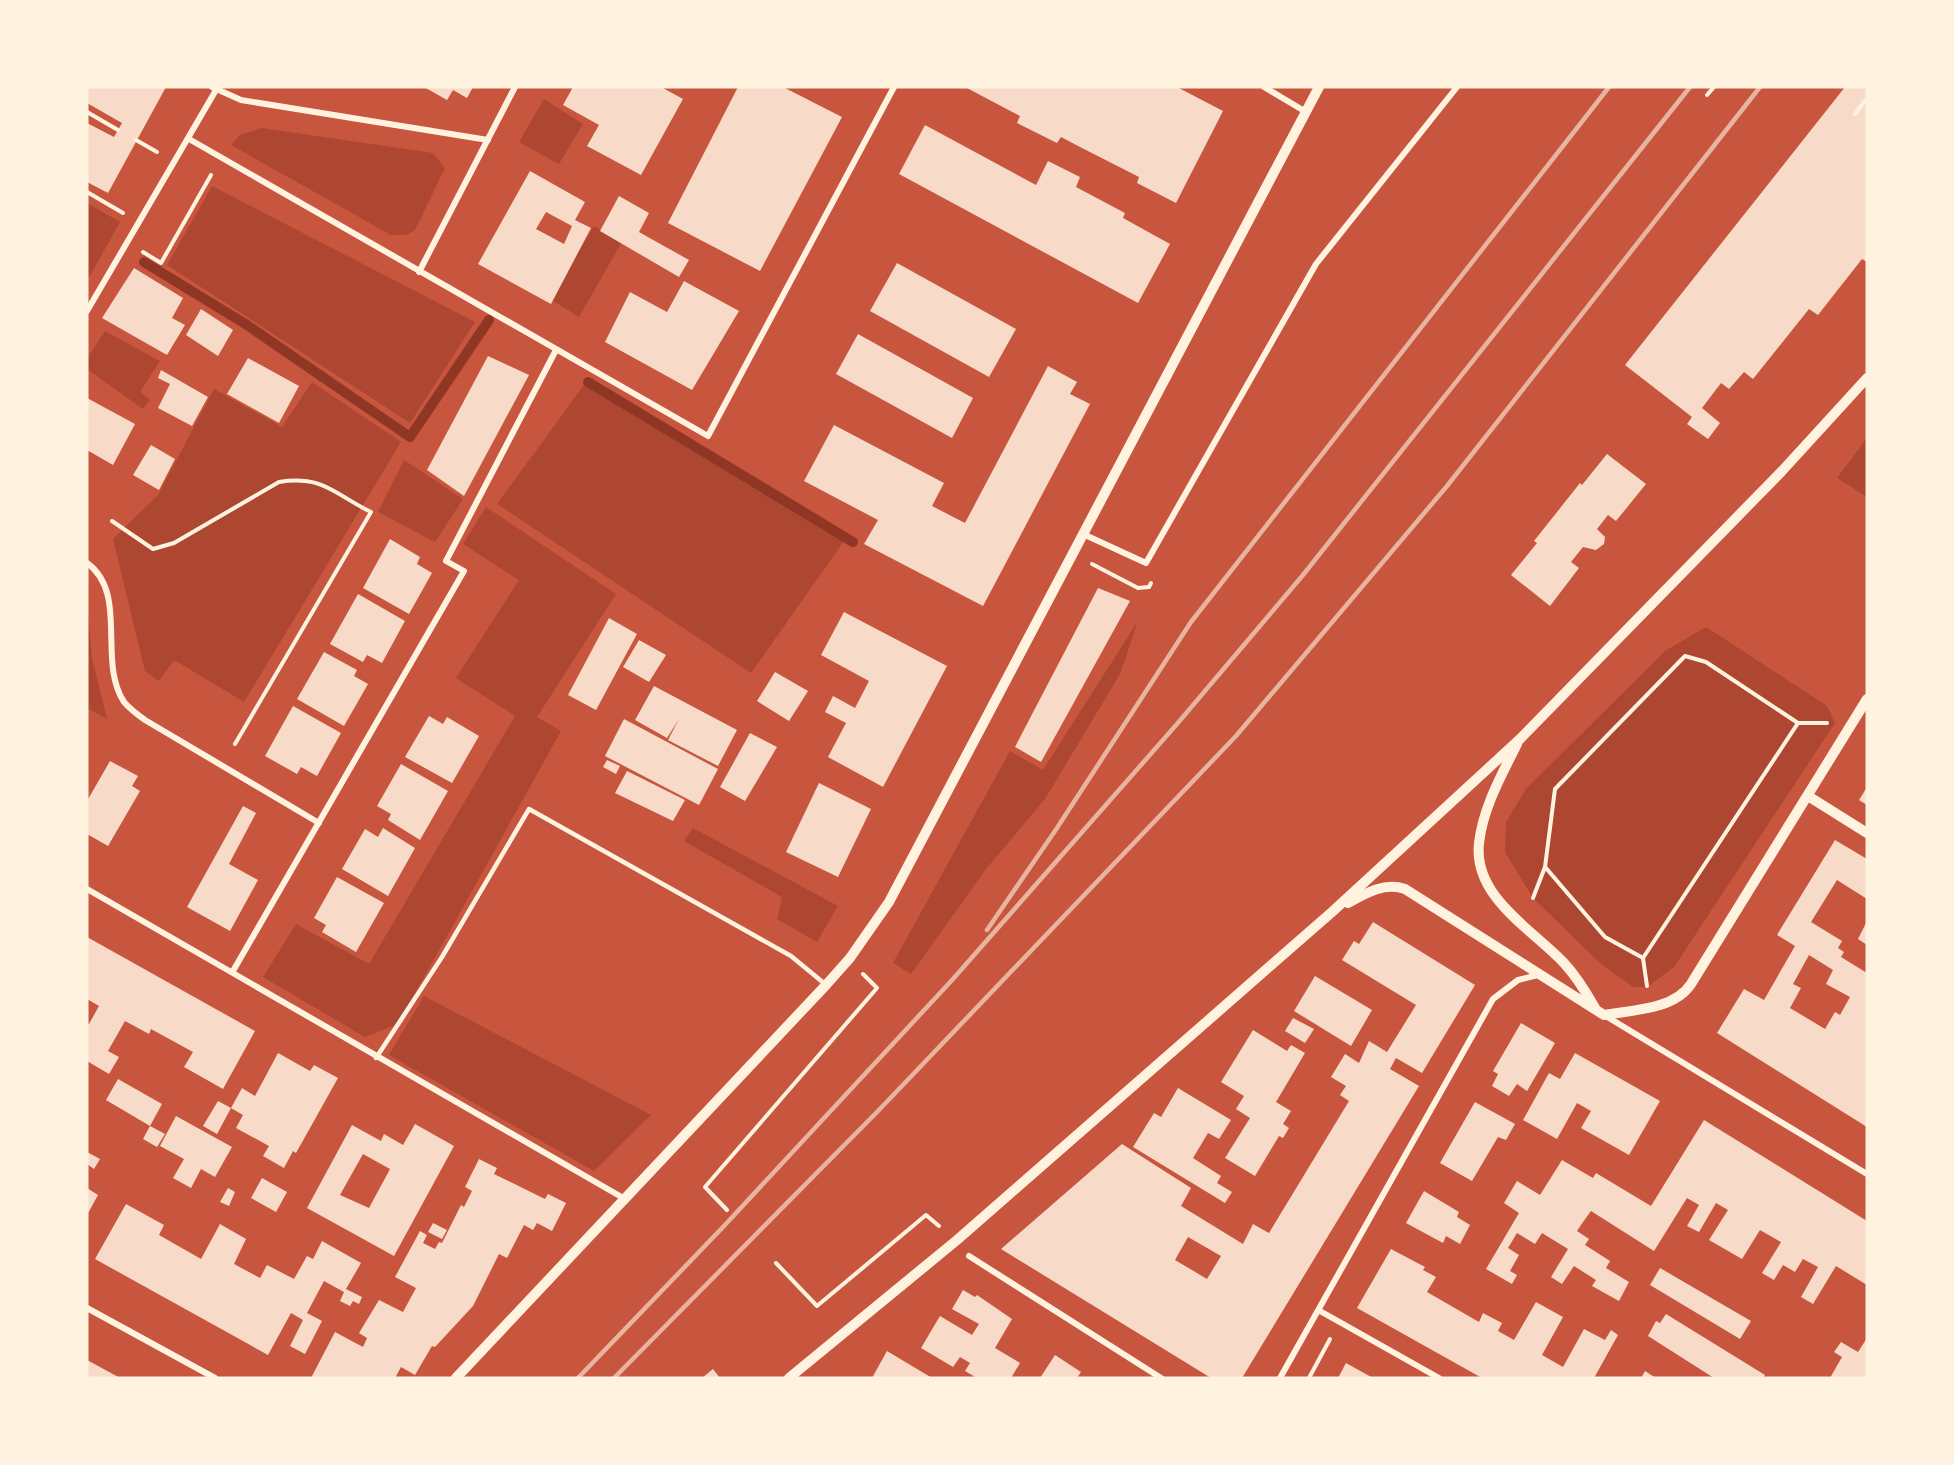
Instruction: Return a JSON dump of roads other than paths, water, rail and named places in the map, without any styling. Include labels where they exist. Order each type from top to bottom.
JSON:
[{"type":"street","points":[[419,272],[515,87]]},
{"type":"street","points":[[189,139],[708,436],[894,87]]},
{"type":"street","points":[[1264,87],[1306,112]]},
{"type":"street","points":[[456,1378],[826,985],[850,958],[898,887],[1319,87]]},
{"type":"street","points":[[1082,534],[1146,563],[1316,264],[1457,87]]},
{"type":"street","points":[[87,311],[189,139],[214,89],[241,100],[488,140]]},
{"type":"street","points":[[232,971],[464,571],[446,561],[556,350]]},
{"type":"street","points":[[789,1378],[957,1240],[1332,912],[1520,739],[1782,471],[1867,378]]},
{"type":"street","points":[[87,563],[96,569],[104,581],[113,667],[124,701],[145,720],[319,824]]},
{"type":"street","points":[[1600,1012],[1671,1002],[1687,991],[1867,699]]},
{"type":"street","points":[[1520,739],[1497,784],[1483,823],[1479,846],[1481,868],[1497,899],[1568,968],[1600,1012]]},
{"type":"street","points":[[1808,796],[1867,833]]},
{"type":"street","points":[[1332,912],[1379,888],[1399,887],[1412,892],[1538,975],[1867,1174]]},
{"type":"street","points":[[87,889],[232,971],[376,1058],[625,1199]]},
{"type":"street","points":[[1280,1378],[1320,1311],[1493,999],[1504,988],[1518,980],[1538,975]]},
{"type":"street","points":[[969,1256],[1161,1378]]},
{"type":"street","points":[[87,1308],[215,1378]]},
{"type":"street","points":[[1320,1311],[1439,1378]]},
{"type":"lane","points":[[376,1058],[441,957],[529,809],[791,956],[826,985]]},
{"type":"waterway","points":[[144,262],[247,325],[410,437],[489,320]]},
{"type":"waterway","points":[[588,382],[853,542]]},
{"type":"railway","points":[[987,930],[1057,828],[1191,622],[1609,87]]},
{"type":"railway","points":[[578,1378],[724,1226],[953,979],[1177,724],[1303,575],[1690,87]]},
{"type":"railway","points":[[614,1378],[878,1111],[1236,736],[1447,486],[1760,87]]}]
